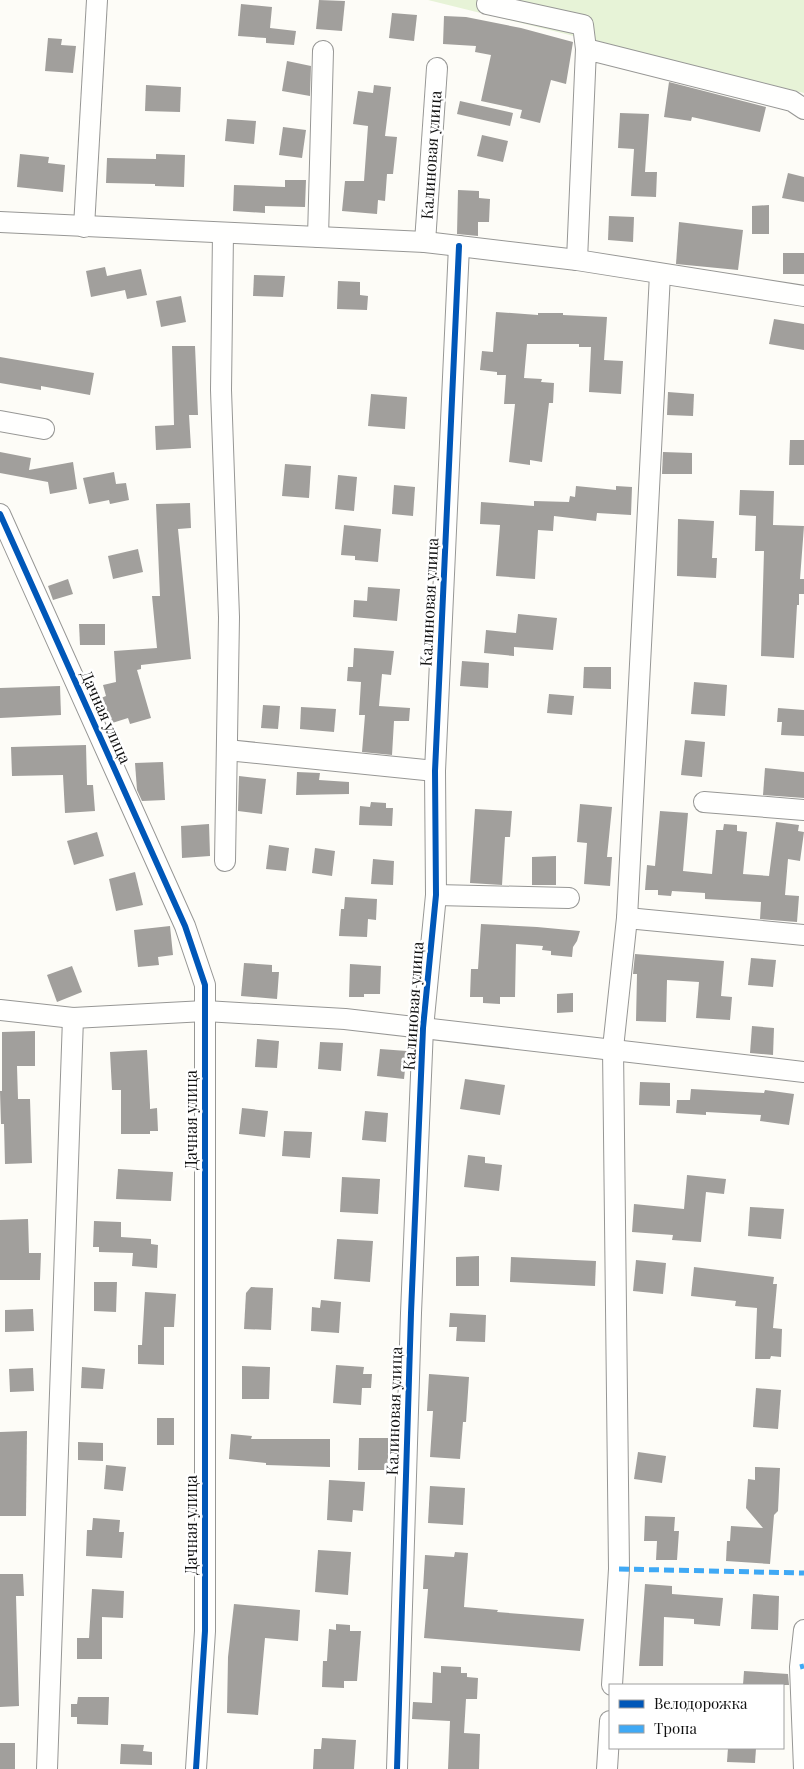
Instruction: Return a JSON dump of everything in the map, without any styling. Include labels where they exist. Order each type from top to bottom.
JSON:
[{"type":"street","points":[[84,227],[96,0]]},
{"type":"street","points":[[487,4],[582,25],[586,49],[577,260]]},
{"type":"street","points":[[586,49],[792,101],[804,109]]},
{"type":"street","points":[[318,237],[323,52]]},
{"type":"street","name":"Калиновая улица","points":[[426,242],[437,68]]},
{"type":"street","points":[[0,222],[426,242],[577,260],[804,296]]},
{"type":"street","points":[[223,233],[222,390],[229,617],[225,861]]},
{"type":"street","name":"Калиновая улица","points":[[397,1769],[410,1314],[423,1028],[436,895],[435,771],[458,246]]},
{"type":"street","points":[[612,1684],[619,1569],[613,1048],[626,918],[660,274]]},
{"type":"street","points":[[0,421],[44,429]]},
{"type":"street","name":"Дачная улица","points":[[0,514],[185,926],[205,985],[205,1631],[196,1769]]},
{"type":"street","points":[[227,750],[435,771]]},
{"type":"street","points":[[704,802],[804,810]]},
{"type":"street","points":[[436,895],[568,898]]},
{"type":"street","points":[[626,918],[804,935]]},
{"type":"street","points":[[0,1010],[72,1018],[205,1010],[345,1019],[613,1048],[804,1072]]},
{"type":"street","points":[[47,1769],[72,1018]]},
{"type":"street","points":[[804,1630],[800,1667],[804,1769]]},
{"type":"street","points":[[607,1769],[609,1737]]},
{"type":"green space","points":[[428,0],[804,0],[804,93]]},
{"type":"building","points":[[319,0],[345,1],[342,31],[316,29]]},
{"type":"building","points":[[241,4],[272,7],[270,28],[296,31],[294,45],[266,43],[266,38],[238,36]]},
{"type":"building","points":[[392,13],[417,15],[414,41],[389,38]]},
{"type":"building","points":[[444,16],[466,17],[521,28],[573,42],[566,84],[551,80],[540,123],[520,118],[522,110],[481,101],[491,55],[475,52],[476,46],[443,44]]},
{"type":"building","points":[[48,38],[62,39],[61,45],[76,46],[73,73],[45,71]]},
{"type":"building","points":[[287,61],[311,66],[310,96],[282,91]]},
{"type":"building","points":[[669,82],[766,107],[760,132],[692,117],[691,121],[664,117]]},
{"type":"building","points":[[146,85],[181,87],[180,112],[145,111]]},
{"type":"building","points":[[374,85],[391,87],[385,136],[397,137],[393,174],[387,174],[385,201],[378,200],[377,214],[342,211],[345,181],[364,181],[368,126],[353,124],[358,91],[373,93]]},
{"type":"building","points":[[460,101],[513,113],[510,126],[457,114]]},
{"type":"building","points":[[620,113],[649,114],[645,172],[657,172],[656,197],[631,196],[634,149],[618,148]]},
{"type":"building","points":[[227,119],[256,121],[254,144],[225,141]]},
{"type":"building","points":[[283,127],[306,130],[302,158],[279,155]]},
{"type":"building","points":[[482,135],[508,141],[503,162],[477,156]]},
{"type":"building","points":[[20,154],[49,157],[48,163],[65,165],[63,192],[17,187]]},
{"type":"building","points":[[156,154],[185,155],[184,187],[155,186],[155,184],[106,183],[107,158],[156,159]]},
{"type":"building","points":[[788,173],[804,177],[804,202],[782,198]]},
{"type":"building","points":[[285,180],[306,180],[305,207],[265,206],[265,213],[233,211],[234,185],[285,187]]},
{"type":"building","points":[[458,190],[479,191],[479,198],[490,199],[489,222],[478,222],[478,236],[457,234]]},
{"type":"building","points":[[769,205],[769,234],[752,234],[752,206]]},
{"type":"building","points":[[609,216],[634,217],[633,242],[608,240]]},
{"type":"building","points":[[679,222],[743,230],[738,270],[676,264]]},
{"type":"building","points":[[783,253],[804,253],[804,274],[783,274]]},
{"type":"building","points":[[105,267],[107,276],[141,269],[147,295],[127,299],[125,290],[91,297],[86,271]]},
{"type":"building","points":[[254,275],[285,276],[283,297],[253,296]]},
{"type":"building","points":[[338,281],[360,282],[360,295],[368,296],[367,310],[337,309]]},
{"type":"building","points":[[181,296],[186,322],[161,327],[156,301]]},
{"type":"building","points":[[496,312],[538,315],[538,313],[563,313],[563,315],[607,317],[604,360],[623,361],[621,394],[589,392],[591,347],[579,347],[579,344],[527,344],[524,378],[542,379],[541,382],[554,383],[553,403],[549,403],[542,462],[530,460],[530,465],[509,462],[515,404],[504,404],[506,375],[497,375],[497,372],[480,370],[482,351],[493,352]]},
{"type":"building","points":[[774,319],[804,324],[804,350],[769,344]]},
{"type":"building","points":[[172,346],[195,346],[198,415],[189,415],[191,448],[156,450],[155,426],[174,425]]},
{"type":"building","points":[[0,357],[94,373],[90,395],[41,386],[41,390],[0,383]]},
{"type":"building","points":[[668,392],[694,394],[693,416],[667,415]]},
{"type":"building","points":[[371,394],[407,397],[405,429],[368,426]]},
{"type":"building","points":[[790,440],[804,440],[804,465],[789,465]]},
{"type":"building","points":[[0,452],[31,458],[29,470],[73,462],[77,489],[50,494],[48,482],[0,473]]},
{"type":"building","points":[[663,452],[692,453],[692,474],[662,474]]},
{"type":"building","points":[[285,464],[311,466],[309,498],[282,496]]},
{"type":"building","points":[[114,472],[116,484],[126,483],[129,500],[110,504],[109,500],[89,504],[83,478]]},
{"type":"building","points":[[338,475],[357,477],[354,511],[335,509]]},
{"type":"building","points":[[394,485],[415,487],[413,516],[392,514]]},
{"type":"building","points":[[576,486],[616,490],[616,486],[632,487],[631,515],[597,513],[596,521],[554,516],[553,531],[538,530],[535,579],[496,576],[500,525],[480,524],[481,502],[534,506],[534,501],[569,502],[570,496],[575,497]]},
{"type":"building","points":[[740,490],[774,491],[773,525],[804,526],[800,579],[804,579],[804,594],[799,594],[799,605],[797,605],[794,658],[761,656],[764,551],[755,551],[756,516],[739,515]]},
{"type":"building","points":[[190,503],[191,528],[178,529],[191,659],[141,665],[141,669],[137,670],[151,718],[130,724],[128,718],[109,724],[101,698],[106,696],[103,685],[116,682],[114,651],[157,648],[152,596],[160,596],[156,504]]},
{"type":"building","points":[[678,519],[714,521],[712,558],[717,558],[716,578],[677,576]]},
{"type":"building","points":[[344,525],[381,529],[378,562],[355,560],[355,556],[341,555]]},
{"type":"building","points":[[138,549],[143,572],[113,579],[108,556]]},
{"type":"building","points":[[68,579],[73,594],[53,600],[48,586]]},
{"type":"building","points":[[368,587],[400,589],[397,621],[353,617],[354,600],[367,601]]},
{"type":"building","points":[[518,614],[557,618],[553,650],[514,647],[514,656],[484,653],[486,630],[516,633]]},
{"type":"building","points":[[79,624],[105,624],[105,645],[80,645]]},
{"type":"building","points":[[354,648],[394,651],[391,675],[382,674],[379,706],[410,708],[409,721],[394,721],[392,755],[362,752],[365,715],[359,715],[361,682],[347,681],[348,667],[353,667]]},
{"type":"building","points":[[462,661],[489,663],[488,688],[460,686]]},
{"type":"building","points":[[584,667],[611,667],[611,689],[583,688]]},
{"type":"building","points":[[694,682],[727,685],[725,716],[691,714]]},
{"type":"building","points":[[60,686],[61,715],[0,718],[0,688]]},
{"type":"building","points":[[549,694],[574,696],[572,715],[547,713]]},
{"type":"building","points":[[263,705],[280,706],[278,729],[261,728]]},
{"type":"building","points":[[301,707],[336,709],[334,732],[300,729]]},
{"type":"building","points":[[778,708],[804,710],[804,736],[781,735],[782,722],[777,722]]},
{"type":"building","points":[[685,740],[705,742],[702,777],[681,775]]},
{"type":"building","points":[[86,745],[87,785],[93,785],[95,811],[65,813],[63,775],[12,776],[11,747]]},
{"type":"building","points":[[163,762],[165,800],[142,801],[137,790],[135,763]]},
{"type":"building","points":[[765,768],[804,772],[804,798],[763,795]]},
{"type":"building","points":[[297,772],[320,773],[319,780],[349,782],[349,794],[296,795]]},
{"type":"building","points":[[239,776],[266,779],[262,814],[238,811]]},
{"type":"building","points":[[371,802],[386,803],[386,808],[393,808],[392,826],[359,825],[360,806],[370,807]]},
{"type":"building","points":[[580,804],[612,807],[607,857],[612,857],[610,886],[584,884],[587,843],[577,842]]},
{"type":"building","points":[[475,809],[512,811],[510,837],[505,837],[502,885],[470,883]]},
{"type":"building","points":[[660,811],[688,813],[683,871],[712,874],[716,830],[723,830],[724,824],[737,825],[737,831],[747,832],[743,874],[769,876],[776,822],[799,825],[798,831],[804,832],[800,861],[788,859],[785,895],[799,896],[797,922],[760,919],[761,902],[705,899],[705,893],[672,891],[671,896],[658,895],[658,890],[645,890],[647,865],[655,866]]},
{"type":"building","points":[[209,824],[210,856],[182,858],[181,826]]},
{"type":"building","points":[[97,832],[104,856],[74,865],[67,841]]},
{"type":"building","points":[[269,845],[289,848],[286,871],[266,869]]},
{"type":"building","points":[[315,848],[335,851],[332,876],[312,873]]},
{"type":"building","points":[[556,856],[556,885],[532,885],[532,857]]},
{"type":"building","points":[[373,859],[394,861],[393,885],[371,884]]},
{"type":"building","points":[[135,872],[143,905],[116,911],[109,879]]},
{"type":"building","points":[[345,897],[377,899],[376,920],[368,919],[367,937],[339,936],[341,909],[344,909]]},
{"type":"building","points":[[481,924],[580,931],[573,947],[572,957],[551,955],[551,951],[542,950],[543,946],[516,944],[515,997],[500,997],[500,1004],[483,1003],[483,997],[470,997],[471,969],[478,969]]},
{"type":"building","points":[[170,926],[173,955],[158,957],[159,965],[138,967],[134,930]]},
{"type":"building","points":[[635,954],[724,961],[721,996],[732,997],[730,1020],[696,1018],[699,982],[667,980],[666,1022],[636,1021],[637,974],[633,974]]},
{"type":"building","points":[[751,958],[776,960],[773,987],[748,985]]},
{"type":"building","points":[[244,963],[272,965],[272,972],[279,972],[277,999],[241,996]]},
{"type":"building","points":[[350,964],[381,966],[380,994],[364,994],[364,997],[349,997]]},
{"type":"building","points":[[72,966],[82,992],[57,1002],[47,975]]},
{"type":"building","points":[[573,993],[573,1012],[557,1013],[557,994]]},
{"type":"building","points":[[752,1026],[774,1028],[773,1055],[750,1053]]},
{"type":"building","points":[[35,1031],[35,1066],[17,1066],[18,1099],[30,1099],[32,1163],[5,1164],[4,1124],[1,1124],[0,1091],[2,1091],[2,1032]]},
{"type":"building","points":[[257,1039],[279,1041],[277,1068],[255,1067]]},
{"type":"building","points":[[320,1042],[343,1043],[341,1071],[318,1069]]},
{"type":"building","points":[[380,1049],[407,1051],[404,1079],[377,1076]]},
{"type":"building","points":[[147,1050],[150,1109],[157,1108],[158,1131],[150,1131],[150,1134],[121,1134],[121,1090],[112,1090],[110,1052]]},
{"type":"building","points":[[465,1079],[505,1085],[500,1115],[460,1109]]},
{"type":"building","points":[[640,1082],[670,1083],[670,1106],[639,1105]]},
{"type":"building","points":[[691,1089],[764,1093],[765,1090],[794,1094],[789,1125],[760,1121],[761,1115],[706,1112],[706,1115],[676,1113],[677,1100],[690,1100]]},
{"type":"building","points":[[242,1108],[268,1111],[265,1137],[239,1134]]},
{"type":"building","points":[[365,1111],[388,1113],[386,1142],[362,1140]]},
{"type":"building","points":[[284,1131],[312,1132],[310,1158],[282,1156]]},
{"type":"building","points":[[468,1155],[485,1157],[485,1163],[502,1165],[499,1191],[464,1187]]},
{"type":"building","points":[[118,1169],[173,1172],[171,1201],[116,1199]]},
{"type":"building","points":[[687,1175],[726,1179],[724,1194],[706,1192],[701,1242],[672,1240],[673,1235],[632,1232],[634,1204],[684,1209]]},
{"type":"building","points":[[342,1177],[380,1179],[378,1214],[340,1212]]},
{"type":"building","points":[[750,1207],[784,1209],[781,1239],[748,1236]]},
{"type":"building","points":[[28,1219],[29,1253],[41,1253],[40,1280],[0,1280],[0,1220]]},
{"type":"building","points":[[94,1221],[121,1222],[121,1237],[151,1239],[151,1244],[158,1245],[157,1268],[132,1266],[133,1253],[99,1252],[99,1247],[93,1247]]},
{"type":"building","points":[[337,1239],[373,1241],[370,1282],[334,1279]]},
{"type":"building","points":[[479,1256],[479,1286],[456,1286],[456,1257]]},
{"type":"building","points":[[511,1257],[596,1261],[595,1286],[510,1282]]},
{"type":"building","points":[[636,1260],[666,1263],[663,1294],[633,1291]]},
{"type":"building","points":[[694,1267],[774,1277],[773,1284],[777,1284],[773,1328],[782,1329],[781,1357],[771,1356],[770,1359],[755,1359],[757,1308],[735,1306],[736,1301],[691,1296]]},
{"type":"building","points":[[94,1282],[117,1282],[116,1312],[94,1311]]},
{"type":"building","points":[[251,1287],[273,1288],[271,1330],[244,1329],[246,1293]]},
{"type":"building","points":[[145,1292],[176,1294],[174,1327],[164,1327],[164,1365],[138,1364],[138,1345],[142,1345]]},
{"type":"building","points":[[321,1300],[341,1302],[339,1333],[311,1331],[312,1307],[320,1308]]},
{"type":"building","points":[[33,1309],[34,1331],[5,1332],[5,1310]]},
{"type":"building","points":[[450,1313],[486,1315],[485,1342],[456,1341],[457,1327],[449,1327]]},
{"type":"building","points":[[336,1365],[364,1367],[363,1374],[372,1374],[371,1388],[362,1388],[361,1405],[333,1403]]},
{"type":"building","points":[[242,1366],[270,1367],[269,1399],[242,1399]]},
{"type":"building","points":[[82,1367],[105,1369],[103,1389],[81,1388]]},
{"type":"building","points":[[33,1368],[34,1391],[10,1392],[9,1369]]},
{"type":"building","points":[[429,1374],[469,1377],[466,1422],[463,1422],[460,1459],[430,1457],[433,1411],[427,1411]]},
{"type":"building","points":[[756,1388],[781,1390],[778,1429],[753,1427]]},
{"type":"building","points":[[157,1418],[174,1418],[174,1445],[157,1445]]},
{"type":"building","points":[[27,1431],[26,1516],[0,1516],[0,1432]]},
{"type":"building","points":[[231,1434],[252,1436],[251,1439],[330,1439],[330,1467],[266,1465],[266,1463],[229,1459]]},
{"type":"building","points":[[359,1438],[388,1438],[388,1470],[358,1470]]},
{"type":"building","points":[[78,1442],[103,1443],[103,1461],[78,1460]]},
{"type":"building","points":[[638,1452],[666,1456],[662,1483],[634,1479]]},
{"type":"building","points":[[106,1465],[126,1467],[123,1491],[104,1489]]},
{"type":"building","points":[[755,1467],[780,1468],[778,1511],[774,1515],[770,1564],[726,1561],[727,1541],[730,1541],[731,1526],[763,1528],[746,1508],[748,1479],[755,1480]]},
{"type":"building","points":[[329,1480],[365,1482],[363,1511],[353,1510],[352,1522],[327,1520]]},
{"type":"building","points":[[430,1486],[465,1488],[463,1525],[428,1523]]},
{"type":"building","points":[[645,1516],[675,1517],[674,1531],[679,1531],[677,1560],[656,1560],[657,1541],[644,1541]]},
{"type":"building","points":[[93,1518],[120,1520],[119,1532],[124,1532],[122,1558],[86,1556],[87,1530],[92,1530]]},
{"type":"building","points":[[318,1550],[351,1552],[348,1595],[315,1592]]},
{"type":"building","points":[[455,1552],[468,1553],[464,1607],[498,1610],[497,1612],[584,1619],[580,1651],[424,1638],[428,1589],[423,1589],[425,1555],[454,1557]]},
{"type":"building","points":[[0,1574],[23,1574],[24,1596],[16,1596],[19,1706],[0,1707]]},
{"type":"building","points":[[645,1584],[672,1586],[672,1594],[723,1598],[720,1626],[694,1624],[694,1619],[664,1617],[663,1666],[639,1666]]},
{"type":"building","points":[[92,1589],[124,1591],[123,1618],[102,1617],[102,1659],[77,1659],[77,1638],[89,1638]]},
{"type":"building","points":[[753,1594],[779,1596],[778,1630],[751,1629]]},
{"type":"building","points":[[234,1604],[300,1610],[298,1641],[265,1638],[258,1715],[227,1713],[228,1657]]},
{"type":"building","points":[[336,1624],[350,1625],[350,1631],[361,1631],[357,1681],[344,1681],[344,1688],[322,1687],[323,1661],[327,1661],[329,1629],[336,1630]]},
{"type":"building","points":[[441,1666],[461,1667],[461,1673],[467,1673],[467,1677],[478,1678],[477,1699],[466,1699],[464,1733],[480,1734],[479,1769],[448,1769],[450,1721],[412,1719],[413,1702],[432,1703],[433,1672],[441,1673]]},
{"type":"building","points":[[744,1671],[788,1674],[789,1685],[743,1684]]},
{"type":"building","points":[[78,1697],[109,1697],[108,1725],[77,1724],[77,1717],[71,1717],[71,1704],[77,1704]]},
{"type":"building","points":[[322,1738],[356,1740],[354,1769],[313,1769],[314,1749],[321,1749]]},
{"type":"building","points":[[0,1743],[15,1743],[15,1769],[0,1769]]},
{"type":"building","points":[[121,1744],[144,1745],[143,1751],[152,1752],[152,1765],[120,1764]]},
{"type":"building","points":[[728,1749],[756,1749],[755,1763],[727,1762]]},
{"type":"marked path","points":[[619,1569],[804,1573]]},
{"type":"marked path","points":[[800,1667],[804,1666]]},
{"type":"cycle path","points":[[397,1769],[411,1313],[423,1028],[436,895],[435,771],[459,246]]},
{"type":"cycle path","points":[[0,514],[185,926],[205,985],[205,1631],[196,1769]]}]
